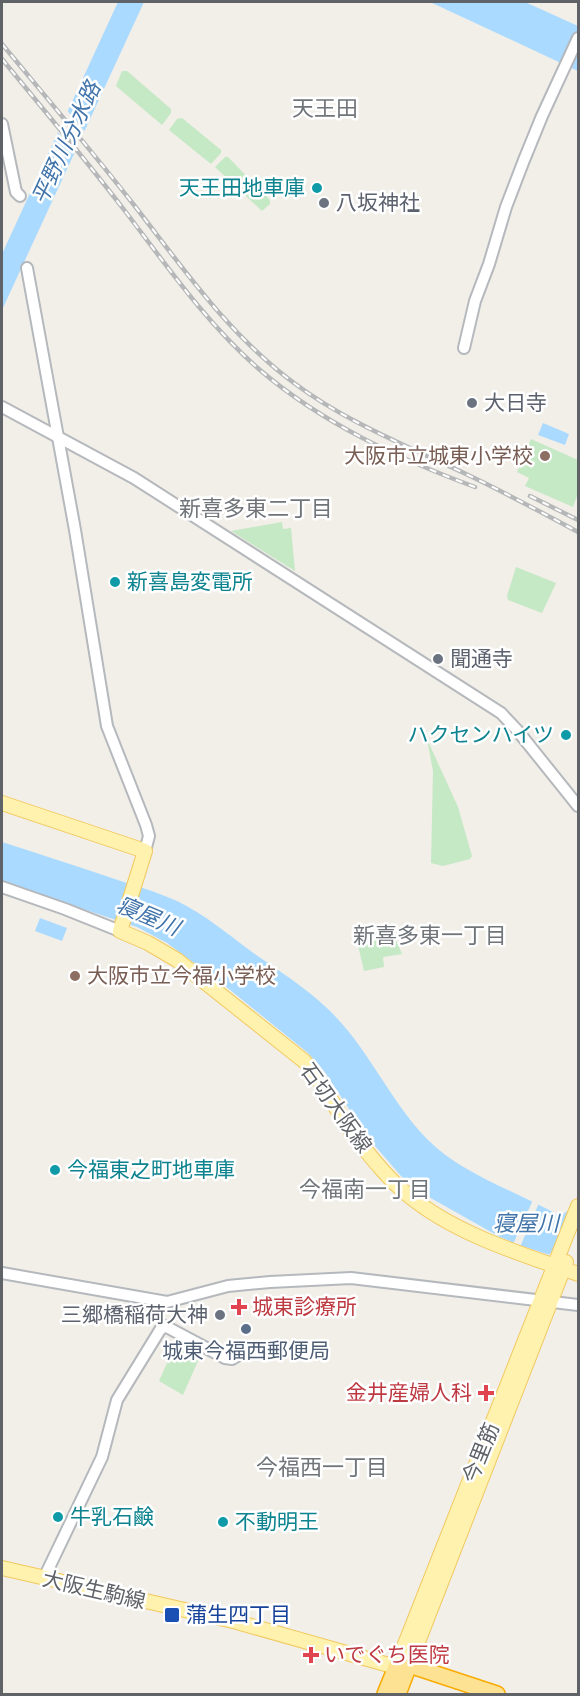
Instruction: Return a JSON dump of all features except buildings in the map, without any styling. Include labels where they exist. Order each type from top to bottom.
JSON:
[{"type":"highway","points":[[385,1695],[404,1669]]},
{"type":"highway","points":[[398,1695],[404,1669]]},
{"type":"highway","points":[[404,1669],[469,1695]]},
{"type":"highway","points":[[404,1669],[497,1695]]},
{"type":"main road","points":[[2,803],[145,851],[121,928]]},
{"type":"main road","name":"石切大阪線","points":[[121,928],[177,960],[304,1061],[321,1081],[354,1136],[389,1177],[410,1197],[484,1238],[561,1264],[579,1274]]},
{"type":"main road","name":"今里筋","points":[[404,1669],[561,1264],[579,1206]]},
{"type":"main road","name":"今里筋","points":[[561,1264],[579,1229]]},
{"type":"main road","name":"大阪生駒線","points":[[2,1568],[237,1622],[404,1669]]},
{"type":"street","points":[[464,348],[474,301],[489,264],[506,207],[542,116],[579,38]]},
{"type":"street","points":[[2,124],[16,192],[20,196]]},
{"type":"street","points":[[27,268],[107,726],[146,825],[149,836],[145,851]]},
{"type":"street","points":[[2,407],[134,478],[501,713],[579,806]]},
{"type":"street","points":[[2,888],[121,928]]},
{"type":"street","points":[[2,1273],[167,1302],[228,1286],[351,1278],[579,1305]]},
{"type":"street","points":[[44,1578],[102,1457],[117,1400],[160,1330],[165,1326],[225,1358],[232,1359],[250,1348]]},
{"type":"green space","points":[[122,71],[127,71],[171,109],[171,113],[162,125],[116,86]]},
{"type":"green space","points":[[182,118],[221,150],[211,164],[169,130],[177,119]]},
{"type":"green space","points":[[225,157],[228,157],[270,200],[270,204],[262,211],[215,167]]},
{"type":"green space","points":[[531,439],[578,460],[578,493],[573,507],[525,486],[529,478],[517,472]]},
{"type":"green space","points":[[282,522],[283,529],[291,528],[295,571],[231,531]]},
{"type":"green space","points":[[516,567],[556,583],[542,613],[508,600],[507,596]]},
{"type":"green space","points":[[427,739],[458,807],[472,856],[470,859],[443,866],[431,863],[433,771]]},
{"type":"green space","points":[[392,930],[402,954],[383,957],[384,967],[364,971],[356,937]]},
{"type":"green space","points":[[177,1341],[201,1354],[183,1395],[159,1381]]},
{"type":"water","name":"平野川分水路","points":[[118,2],[144,2],[2,310],[2,254]]},
{"type":"water","points":[[430,2],[525,2],[578,26],[578,71]]},
{"type":"water","points":[[543,423],[569,434],[565,445],[538,435]]},
{"type":"water","name":"寝屋川","points":[[2,842],[177,901],[206,918],[291,979],[319,1001],[342,1024],[413,1124],[441,1152],[473,1173],[560,1216],[569,1210],[578,1214],[578,1264],[500,1237],[420,1192],[401,1176],[369,1139],[324,1071],[308,1053],[224,985],[167,943],[137,927],[2,882]]},
{"type":"water","points":[[40,918],[67,928],[62,941],[35,931]]},
{"type":"pier","points":[[65,108],[86,133],[76,154],[56,130]]},
{"type":"pier","points":[[533,1200],[539,1203],[520,1247],[513,1244]]},
{"type":"pier","points":[[569,1207],[578,1210],[577,1265],[548,1256],[553,1250]]},
{"type":"railway","points":[[2,44],[227,322],[270,364],[314,397],[356,422],[466,474],[578,532]]},
{"type":"railway","points":[[2,59],[95,172],[188,294],[222,333],[260,370],[309,407],[362,438],[475,487]]},
{"type":"railway","points":[[530,496],[578,520]]},
{"type":"place","name":"天王田地車庫","points":[[317,188]]},
{"type":"place","name":"八坂神社","points":[[324,203]]},
{"type":"place","name":"大日寺","points":[[472,403]]},
{"type":"place","name":"大阪市立城東小学校","points":[[545,456]]},
{"type":"place","name":"新喜島変電所","points":[[115,582]]},
{"type":"place","name":"聞通寺","points":[[438,659]]},
{"type":"place","name":"ハクセンハイツ","points":[[566,735]]},
{"type":"place","name":"大阪市立今福小学校","points":[[75,976]]},
{"type":"place","name":"今福東之町地車庫","points":[[55,1170]]},
{"type":"place","name":"城東診療所","points":[[239,1307]]},
{"type":"place","name":"三郷橋稲荷大神","points":[[220,1315]]},
{"type":"place","name":"城東今福西郵便局","points":[[246,1329]]},
{"type":"place","name":"金井産婦人科","points":[[486,1393]]},
{"type":"place","name":"牛乳石鹸","points":[[58,1517]]},
{"type":"place","name":"不動明王","points":[[223,1522]]},
{"type":"place","name":"蒲生四丁目","points":[[172,1615]]},
{"type":"place","name":"いでぐち医院","points":[[311,1655]]},
{"type":"district","name":"天王田","points":[[325,108]]},
{"type":"district","name":"新喜多東二丁目","points":[[256,508]]},
{"type":"district","name":"新喜多東一丁目","points":[[430,935]]},
{"type":"district","name":"今福南一丁目","points":[[365,1189]]},
{"type":"district","name":"今福西一丁目","points":[[322,1467]]}]
